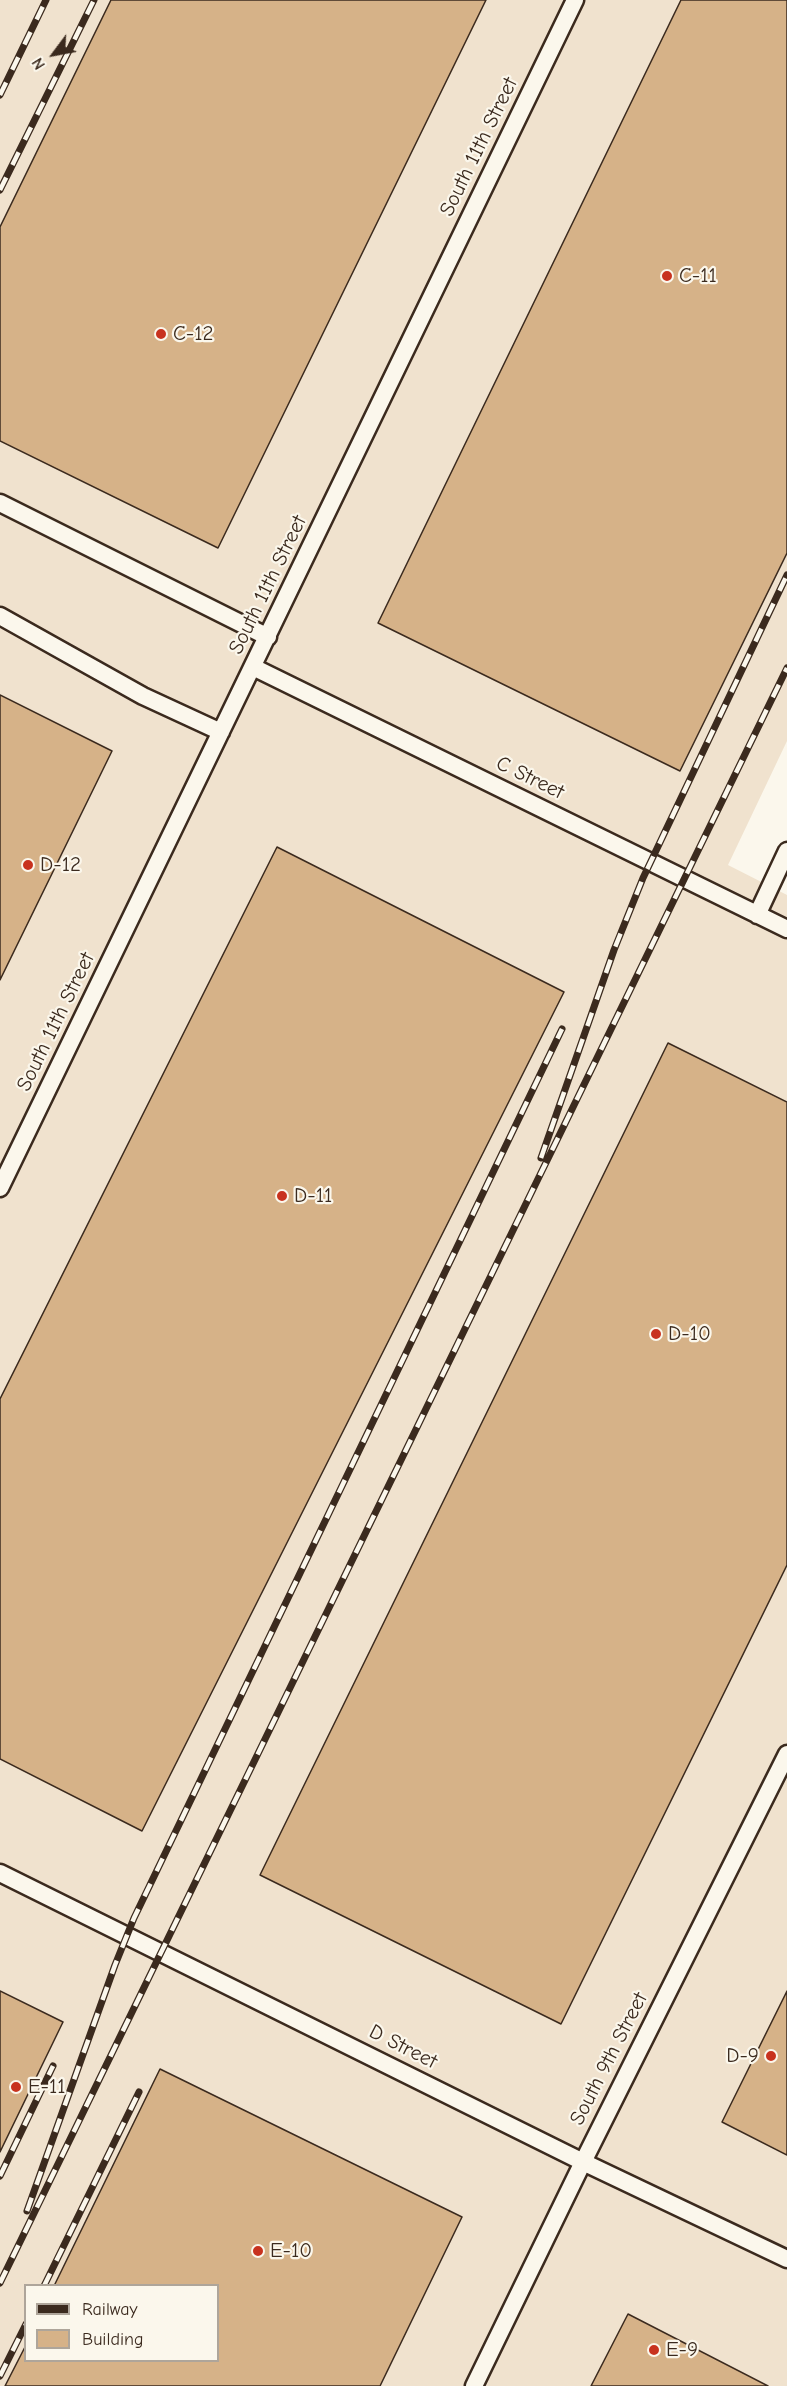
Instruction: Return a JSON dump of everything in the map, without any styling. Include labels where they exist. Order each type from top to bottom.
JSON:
[{"type":"lane","name":"South 11th Street","points":[[0,1188],[575,0]]},
{"type":"lane","points":[[0,503],[268,637]]},
{"type":"lane","points":[[0,616],[143,696],[221,732]]},
{"type":"lane","name":"C Street","points":[[253,667],[787,929]]},
{"type":"lane","points":[[757,915],[787,851]]},
{"type":"lane","name":"South 9th Street","points":[[474,2386],[787,1754]]},
{"type":"lane","name":"D Street","points":[[0,1873],[583,2162],[787,2259]]},
{"type":"shaded area","points":[[0,0],[787,0],[787,741],[728,865],[787,895],[787,2386],[0,2386]]},
{"type":"building","name":"C-12","points":[[111,0],[486,0],[218,548],[0,441],[0,227]]},
{"type":"building","name":"C-11","points":[[681,0],[787,0],[787,553],[680,771],[378,623]]},
{"type":"building","name":"D-12","points":[[0,695],[112,751],[0,980]]},
{"type":"building","name":"D-11","points":[[277,847],[564,992],[142,1831],[0,1759],[0,1399]]},
{"type":"building","name":"D-10","points":[[668,1043],[787,1102],[787,1565],[561,2024],[260,1875]]},
{"type":"building","name":"E-11","points":[[0,1991],[63,2022],[0,2152]]},
{"type":"building","name":"D-9","points":[[787,1991],[787,2155],[722,2122]]},
{"type":"building","name":"E-10","points":[[160,2069],[462,2217],[380,2386],[5,2386],[24,2349],[24,2362],[219,2362],[219,2284],[55,2284]]},
{"type":"building","name":"E-9","points":[[628,2314],[768,2386],[591,2386]]},
{"type":"railway","points":[[0,95],[46,0]]},
{"type":"railway","points":[[0,190],[94,0]]},
{"type":"railway","points":[[541,1158],[614,950],[643,878],[787,575]]},
{"type":"railway","points":[[0,2283],[787,668]]},
{"type":"railway","points":[[27,2211],[134,1918],[562,1029]]},
{"type":"railway","points":[[0,2176],[53,2066]]},
{"type":"railway","points":[[45,2284],[139,2092]]},
{"type":"railway","points":[[0,2376],[24,2328]]},
{"type":"place","name":"C-11","points":[[667,276]]},
{"type":"place","name":"C-12","points":[[161,334]]},
{"type":"place","name":"D-12","points":[[28,865]]},
{"type":"place","name":"D-11","points":[[282,1196]]},
{"type":"place","name":"D-10","points":[[656,1334]]},
{"type":"place","name":"D-9","points":[[771,2056]]},
{"type":"place","name":"E-11","points":[[16,2087]]},
{"type":"place","name":"E-10","points":[[258,2251]]},
{"type":"place","name":"E-9","points":[[654,2350]]}]
